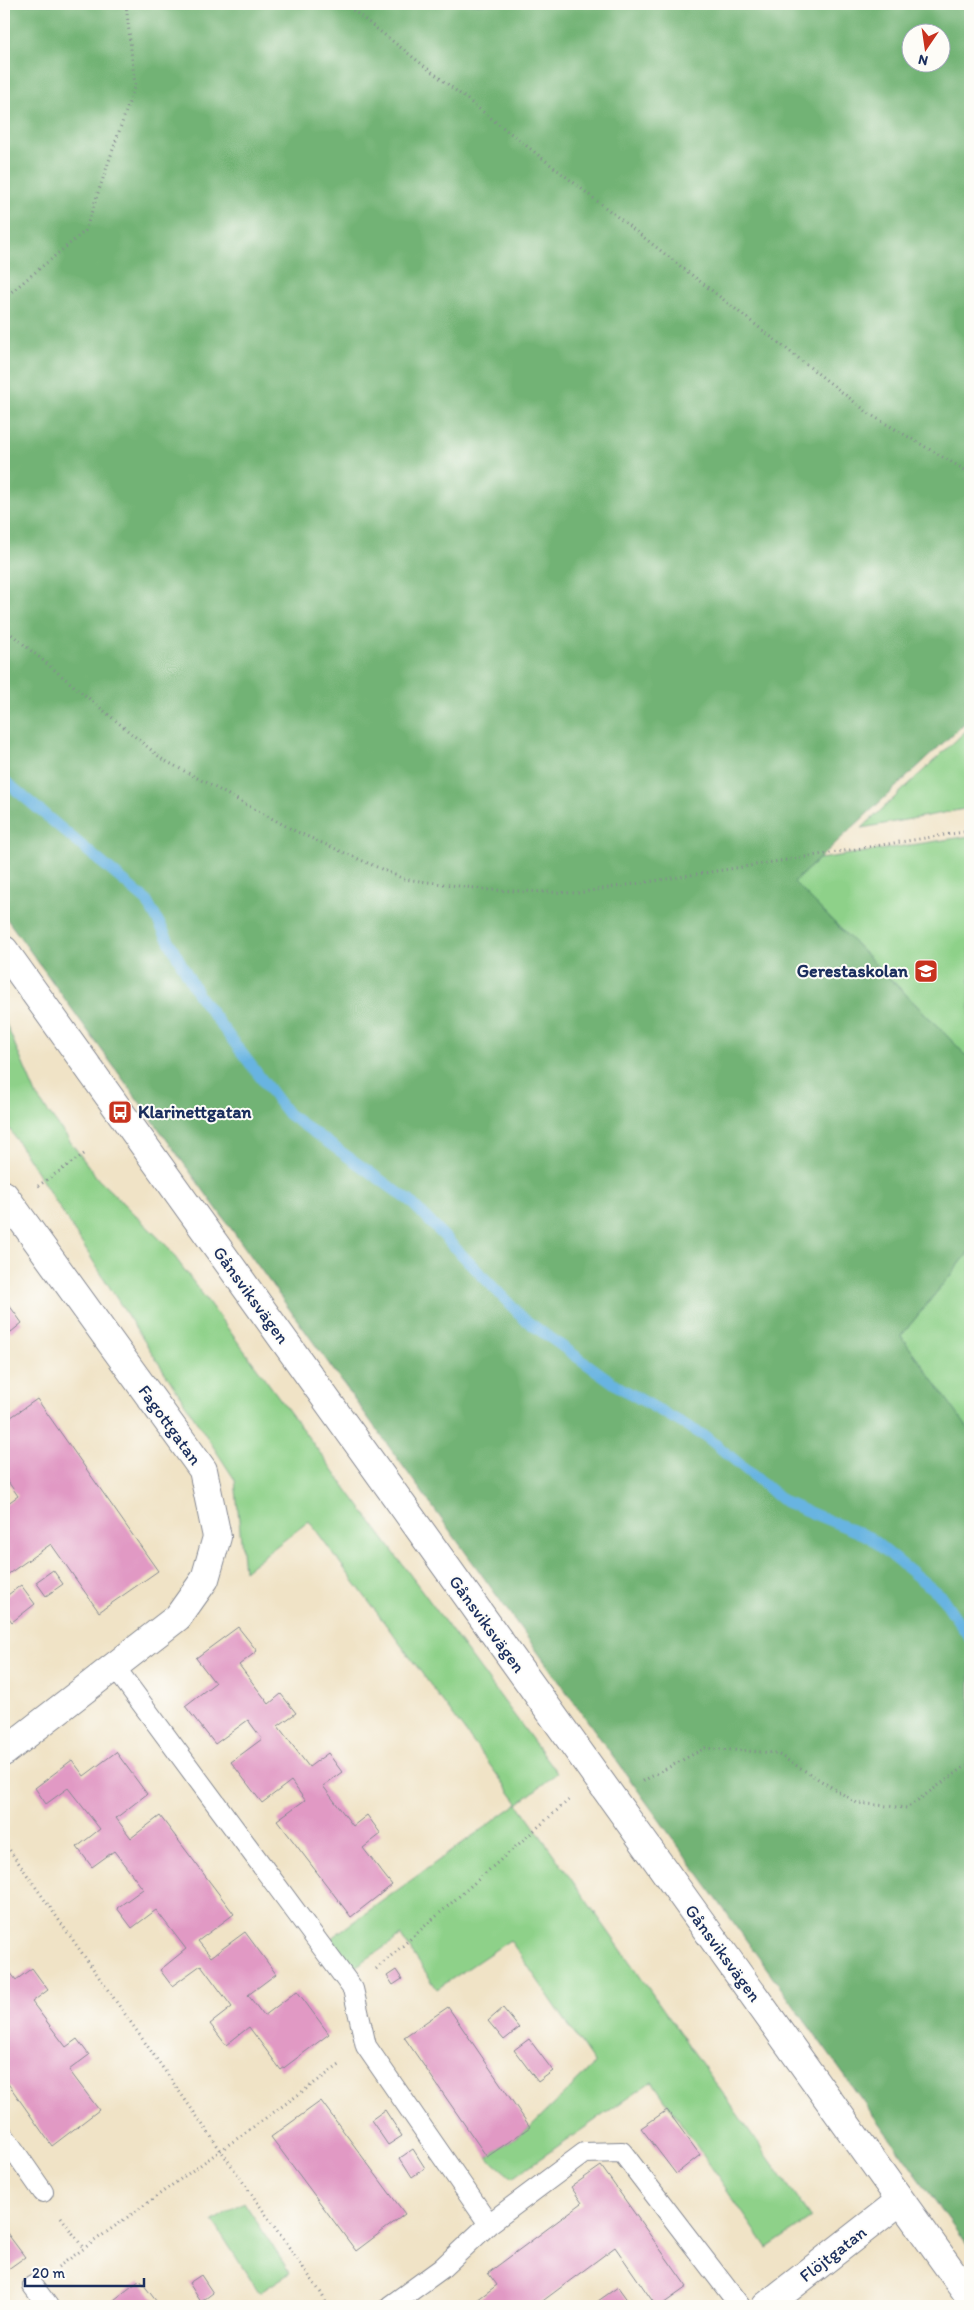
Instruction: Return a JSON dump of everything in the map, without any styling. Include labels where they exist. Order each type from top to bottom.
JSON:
[{"type":"main road","name":"Gånsviksvägen","points":[[4,950],[970,2297]]},
{"type":"main road","name":"Fagottgatan","points":[[4,1752],[178,1617],[205,1579],[217,1537],[203,1470],[7,1200]]},
{"type":"main road","name":"Flöjtgatan","points":[[766,2306],[900,2201]]},
{"type":"lane","points":[[114,1666],[352,1989],[366,2046],[488,2224]]},
{"type":"lane","points":[[4,2136],[44,2192]]},
{"type":"lane","points":[[390,2306],[442,2269],[488,2224],[584,2153],[622,2152],[740,2306]]},
{"type":"lane","points":[[32,2286],[48,2306]]},
{"type":"path","points":[[4,298],[85,230],[135,85],[126,4]]},
{"type":"path","points":[[345,4],[871,415],[970,473]]},
{"type":"path","points":[[4,628],[162,759],[295,831],[404,879],[490,890],[577,893],[970,831]]},
{"type":"path","points":[[7,1200],[87,1152]]},
{"type":"path","points":[[4,1842],[321,2293],[328,2306]]},
{"type":"path","points":[[32,2286],[366,2046]]},
{"type":"path","points":[[44,2192],[84,2249]]},
{"type":"green space","points":[[4,4],[970,4],[970,718],[794,882],[970,1059],[970,1251],[901,1336],[970,1431],[970,2249],[4,915]]},
{"type":"green space","points":[[970,727],[970,808],[862,828]]},
{"type":"green space","name":"Gerestaskolan","points":[[970,836],[970,1059],[794,882],[819,859]]},
{"type":"green space","points":[[4,1019],[37,1097],[98,1179],[166,1245],[557,1773],[518,1804],[811,2218],[767,2248],[652,2081],[512,2178],[487,2157],[530,2127],[595,2064],[510,1940],[437,1989],[401,1936],[352,1969],[331,1938],[518,1803],[309,1521],[244,1571],[235,1480],[124,1310],[4,1120]]},
{"type":"green space","points":[[970,1251],[970,1433],[901,1336]]},
{"type":"green space","points":[[244,2202],[290,2273],[259,2293],[213,2221]]},
{"type":"building","points":[[9,1305],[22,1323],[11,1332],[4,1322],[4,1309]]},
{"type":"building","points":[[37,1399],[158,1571],[99,1612],[51,1544],[4,1577],[4,1506],[18,1496],[4,1476],[4,1422]]},
{"type":"building","points":[[53,1570],[63,1584],[46,1596],[36,1582]]},
{"type":"building","points":[[21,1585],[35,1604],[12,1622],[4,1611],[4,1598]]},
{"type":"building","points":[[238,1627],[257,1651],[239,1665],[269,1704],[281,1694],[296,1713],[278,1726],[309,1767],[328,1753],[342,1772],[323,1786],[353,1826],[367,1815],[381,1834],[363,1848],[392,1885],[351,1917],[277,1820],[305,1800],[291,1781],[262,1803],[231,1762],[262,1739],[248,1720],[215,1744],[185,1706],[215,1683],[196,1658]]},
{"type":"building","points":[[116,1752],[147,1794],[116,1818],[131,1838],[160,1816],[234,1914],[198,1941],[211,1957],[245,1932],[276,1974],[248,1995],[264,2016],[297,1991],[329,2034],[281,2070],[249,2027],[226,2045],[210,2024],[232,2007],[201,1965],[172,1986],[160,1970],[186,1949],[156,1910],[132,1928],[117,1908],[143,1889],[114,1851],[92,1867],[77,1847],[100,1829],[68,1788],[46,1804],[35,1788],[72,1760],[84,1776]]},
{"type":"building","points":[[4,1964],[16,1980],[32,1968],[48,1990],[32,2002],[66,2047],[77,2039],[89,2055],[69,2070],[99,2110],[52,2146],[4,2078]]},
{"type":"building","points":[[396,1970],[402,1979],[393,1985],[387,1976]]},
{"type":"building","points":[[448,2007],[530,2127],[487,2157],[404,2037]]},
{"type":"building","points":[[503,2008],[519,2028],[504,2040],[488,2021]]},
{"type":"building","points":[[529,2039],[553,2071],[538,2082],[514,2050]]},
{"type":"building","points":[[321,2101],[405,2214],[356,2251],[271,2137]]},
{"type":"building","points":[[385,2110],[402,2136],[388,2145],[371,2120]]},
{"type":"building","points":[[667,2110],[700,2155],[676,2174],[641,2128]]},
{"type":"building","points":[[413,2149],[425,2168],[412,2177],[400,2158]]},
{"type":"building","points":[[601,2166],[687,2287],[660,2306],[656,2306],[615,2247],[536,2306],[469,2306],[497,2285],[488,2273],[582,2203],[571,2187]]},
{"type":"building","points":[[4,2229],[25,2257],[4,2272]]},
{"type":"building","points":[[201,2275],[213,2293],[201,2302],[189,2283]]},
{"type":"building","points":[[140,2280],[160,2306],[106,2306]]},
{"type":"building","points":[[618,2287],[628,2301],[620,2306],[601,2306],[598,2301]]},
{"type":"waterway","points":[[4,780],[147,901],[199,996],[288,1114],[410,1201],[524,1319],[619,1387],[708,1438],[785,1502],[869,1537],[942,1597],[970,1639]]},
{"type":"place","name":"Gerestaskolan","points":[[926,971]]},
{"type":"place","name":"Klarinettgatan","points":[[120,1112]]}]
